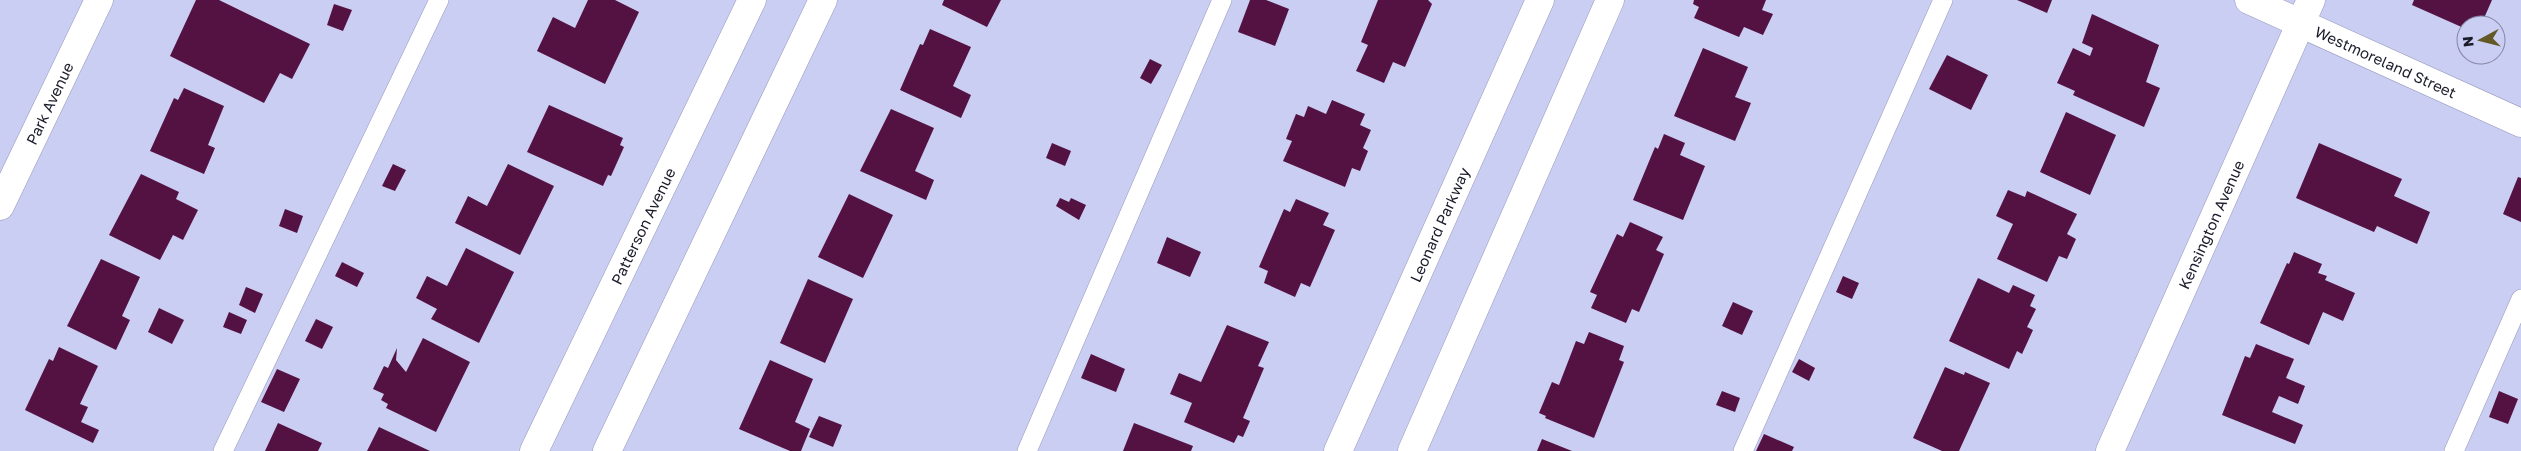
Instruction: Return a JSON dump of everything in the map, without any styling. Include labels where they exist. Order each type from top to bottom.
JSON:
[{"type":"street","name":"Park Avenue","points":[[0,206],[99,0]]},
{"type":"street","name":"Patterson Avenue","points":[[534,451],[752,0]]},
{"type":"street","points":[[607,451],[823,0]]},
{"type":"street","name":"Leonard Parkway","points":[[1338,451],[1540,0]]},
{"type":"street","points":[[1412,451],[1610,0]]},
{"type":"street","name":"Westmoreland Street","points":[[2250,0],[2306,11],[2521,123]]},
{"type":"street","name":"Kensington Avenue","points":[[2110,451],[2306,11]]},
{"type":"lane","points":[[224,451],[439,0]]},
{"type":"lane","points":[[1027,451],[1222,0]]},
{"type":"lane","points":[[1743,451],[1943,0]]},
{"type":"lane","points":[[2454,451],[2521,298]]},
{"type":"building","points":[[196,0],[219,0],[310,44],[292,79],[280,73],[264,103],[170,56]]},
{"type":"building","points":[[588,0],[615,0],[639,12],[605,84],[537,51],[553,17],[575,28]]},
{"type":"building","points":[[944,0],[1001,0],[987,27],[942,5]]},
{"type":"building","points":[[1250,0],[1266,0],[1289,9],[1275,46],[1238,32]]},
{"type":"building","points":[[1378,0],[1428,0],[1432,4],[1405,67],[1393,62],[1384,83],[1356,71],[1368,45],[1361,42]]},
{"type":"building","points":[[1694,0],[1766,0],[1762,10],[1773,14],[1763,35],[1744,27],[1739,37],[1694,18],[1699,7],[1693,4]]},
{"type":"building","points":[[2017,0],[2052,0],[2047,13]]},
{"type":"building","points":[[2414,0],[2492,0],[2485,15],[2456,15],[2456,25],[2412,5]]},
{"type":"building","points":[[334,4],[352,10],[343,31],[327,25]]},
{"type":"building","points":[[2092,14],[2159,45],[2146,82],[2160,88],[2144,127],[2073,95],[2075,91],[2057,83],[2073,48],[2090,56],[2093,48],[2082,43]]},
{"type":"building","points":[[930,29],[971,47],[953,86],[971,95],[961,118],[900,90],[920,44],[923,45]]},
{"type":"building","points":[[1703,48],[1748,67],[1735,97],[1751,103],[1735,141],[1674,116]]},
{"type":"building","points":[[1947,55],[1988,75],[1971,110],[1929,89]]},
{"type":"building","points":[[1150,59],[1162,65],[1151,84],[1140,78]]},
{"type":"building","points":[[184,88],[224,106],[208,145],[215,148],[204,174],[150,151],[174,98],[178,100]]},
{"type":"building","points":[[1332,100],[1365,114],[1360,125],[1371,130],[1363,148],[1368,151],[1360,171],[1352,168],[1345,187],[1283,161],[1292,141],[1286,139],[1296,114],[1304,117],[1308,106],[1326,114]]},
{"type":"building","points":[[549,105],[623,138],[620,145],[624,147],[611,176],[608,175],[603,186],[527,152]]},
{"type":"building","points":[[891,109],[934,128],[915,171],[934,180],[926,200],[860,171]]},
{"type":"building","points":[[2066,112],[2116,135],[2090,195],[2040,172]]},
{"type":"building","points":[[1664,134],[1685,143],[1680,155],[1705,166],[1683,220],[1633,200],[1655,147],[1658,149]]},
{"type":"building","points":[[1052,143],[1071,151],[1065,166],[1046,158]]},
{"type":"building","points":[[2319,143],[2402,179],[2394,196],[2430,212],[2417,244],[2377,226],[2374,232],[2296,198]]},
{"type":"building","points":[[393,164],[406,170],[395,191],[382,186]]},
{"type":"building","points":[[508,164],[554,186],[520,255],[455,223],[468,196],[487,206]]},
{"type":"building","points":[[141,174],[179,192],[176,199],[198,210],[183,240],[173,235],[160,260],[109,235]]},
{"type":"building","points":[[2518,177],[2521,178],[2521,222],[2503,214]]},
{"type":"building","points":[[2008,190],[2025,197],[2027,191],[2077,214],[2067,234],[2076,239],[2067,259],[2059,256],[2047,282],[1997,259],[2013,224],[1996,216]]},
{"type":"building","points":[[849,194],[893,215],[863,278],[818,257]]},
{"type":"building","points":[[1060,198],[1069,202],[1071,198],[1086,205],[1079,220],[1056,206]]},
{"type":"building","points":[[1296,199],[1329,213],[1323,225],[1335,230],[1310,287],[1301,283],[1295,297],[1264,283],[1268,271],[1259,267],[1284,209],[1290,212]]},
{"type":"building","points":[[285,209],[303,216],[297,233],[279,226]]},
{"type":"building","points":[[1630,222],[1663,237],[1656,250],[1664,254],[1639,312],[1632,309],[1626,323],[1591,308],[1597,295],[1590,292],[1617,234],[1623,237]]},
{"type":"building","points":[[1167,237],[1201,252],[1190,277],[1157,263]]},
{"type":"building","points":[[466,248],[514,272],[479,343],[431,319],[437,309],[416,298],[427,276],[447,286]]},
{"type":"building","points":[[2294,252],[2322,264],[2318,273],[2327,276],[2325,280],[2355,293],[2343,321],[2323,312],[2309,345],[2260,323],[2287,263],[2289,264]]},
{"type":"building","points":[[101,259],[140,277],[122,316],[130,320],[116,350],[67,326]]},
{"type":"building","points":[[342,262],[364,273],[357,287],[335,276]]},
{"type":"building","points":[[1843,276],[1859,283],[1852,299],[1836,292]]},
{"type":"building","points":[[1978,278],[2009,293],[2013,285],[2035,295],[2030,306],[2036,309],[2027,327],[2033,330],[2022,354],[2017,351],[2009,369],[1949,341]]},
{"type":"building","points":[[808,279],[853,299],[825,363],[780,343]]},
{"type":"building","points":[[246,287],[263,294],[255,313],[239,305]]},
{"type":"building","points":[[1733,302],[1753,311],[1742,335],[1722,326]]},
{"type":"building","points":[[159,308],[184,320],[172,344],[148,332]]},
{"type":"building","points":[[229,312],[247,320],[241,334],[223,327]]},
{"type":"building","points":[[316,319],[333,327],[322,349],[305,341]]},
{"type":"building","points":[[1227,325],[1269,342],[1258,366],[1264,368],[1243,418],[1250,421],[1243,437],[1238,435],[1234,443],[1184,422],[1192,403],[1170,394],[1179,373],[1201,382]]},
{"type":"building","points":[[1589,332],[1624,346],[1619,360],[1624,362],[1594,438],[1545,418],[1546,416],[1539,413],[1552,382],[1559,385],[1576,341],[1584,344]]},
{"type":"building","points":[[423,338],[470,362],[436,432],[386,408],[388,404],[381,400],[384,394],[373,389],[384,366],[388,368],[397,348],[396,360],[406,372]]},
{"type":"building","points":[[2256,344],[2294,359],[2286,378],[2305,386],[2298,404],[2279,396],[2272,412],[2303,425],[2295,444],[2222,415],[2245,356],[2250,358]]},
{"type":"building","points":[[59,347],[98,366],[80,404],[88,407],[81,422],[99,430],[93,443],[25,410],[49,359],[53,361]]},
{"type":"building","points":[[1091,354],[1125,369],[1116,392],[1081,378]]},
{"type":"building","points":[[1799,359],[1815,368],[1809,381],[1792,372]]},
{"type":"building","points":[[770,360],[813,379],[795,422],[810,429],[801,451],[790,451],[739,429]]},
{"type":"building","points":[[1945,367],[1964,375],[1965,372],[1990,383],[1959,451],[1942,451],[1913,438]]},
{"type":"building","points":[[277,369],[300,379],[284,412],[261,402]]},
{"type":"building","points":[[1722,391],[1740,398],[1735,412],[1716,405]]},
{"type":"building","points":[[2499,391],[2518,399],[2508,424],[2489,417]]},
{"type":"building","points":[[819,416],[842,425],[833,447],[809,437]]},
{"type":"building","points":[[278,423],[322,443],[318,451],[265,451]]},
{"type":"building","points":[[1134,423],[1193,446],[1191,451],[1123,451]]},
{"type":"building","points":[[379,427],[430,451],[367,451]]},
{"type":"building","points":[[1764,434],[1794,447],[1792,451],[1756,451]]},
{"type":"building","points":[[1542,439],[1572,451],[1537,451]]}]
